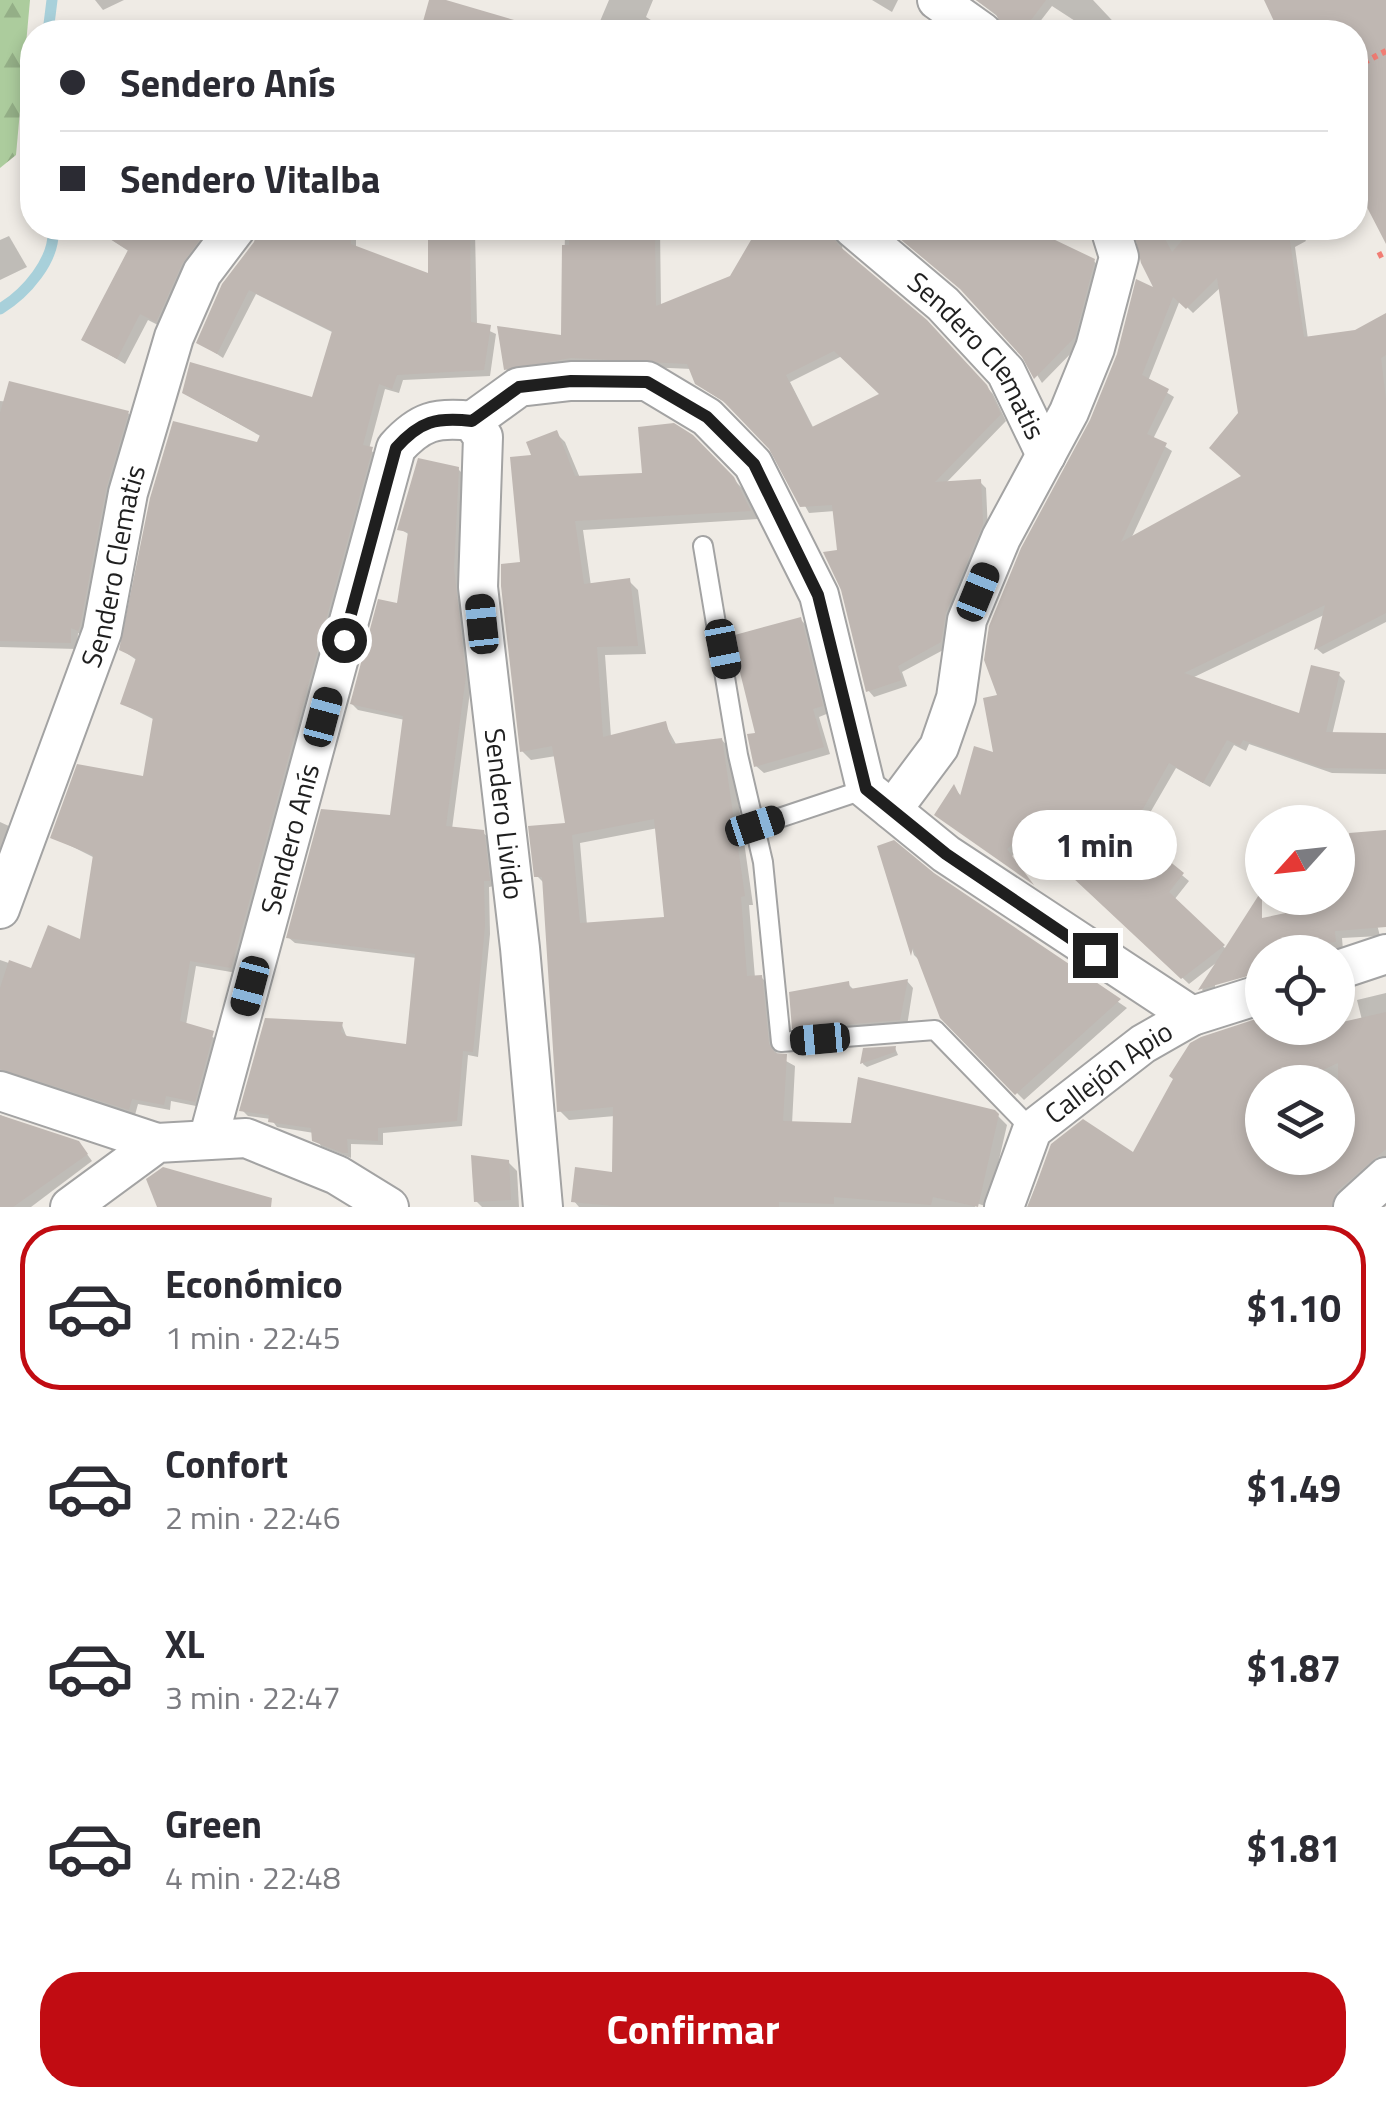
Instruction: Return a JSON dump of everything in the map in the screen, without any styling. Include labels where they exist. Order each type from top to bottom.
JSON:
[{"type":"street","points":[[938,0],[966,20]]},
{"type":"street","name":"Sendero Clematis","points":[[0,909],[102,632],[128,493],[174,336],[202,273],[227,240]]},
{"type":"street","name":"Sendero Clematis","points":[[867,240],[943,304],[1006,372],[1046,455]]},
{"type":"street","points":[[879,800],[939,746],[956,698],[967,620],[1000,538],[1046,455],[1095,348],[1119,257],[1114,240]]},
{"type":"street","points":[[472,421],[519,387],[571,381],[647,382],[707,417],[754,464],[818,595],[879,800],[946,854],[1192,1016]]},
{"type":"street","name":"Sendero Anís","points":[[208,1140],[396,448],[415,426],[440,418],[472,421]]},
{"type":"street","name":"Sendero Livido","points":[[472,421],[483,437],[478,587],[520,948],[543,1207]]},
{"type":"street","points":[[1355,964],[1386,954]]},
{"type":"street","name":"Callejón Apio","points":[[1004,1207],[1032,1130],[1142,1044],[1192,1016],[1245,999]]},
{"type":"street","points":[[0,1090],[157,1143],[246,1138],[337,1175],[389,1207]]},
{"type":"street","points":[[70,1207],[157,1143]]},
{"type":"street","points":[[1354,1207],[1386,1176]]},
{"type":"lane","points":[[704,546],[738,755],[755,826],[781,1042],[935,1030],[1032,1130]]},
{"type":"lane","points":[[755,826],[879,800]]},
{"type":"green space","points":[[0,0],[30,0],[28,20],[20,20],[16,155],[0,168]]},
{"type":"building","points":[[429,0],[446,0],[514,20],[423,20]]},
{"type":"building","points":[[976,0],[1046,0],[1031,20],[999,20]]},
{"type":"building","points":[[1264,0],[1386,0],[1386,244],[1368,209],[1368,20],[1273,20]]},
{"type":"building","points":[[112,240],[199,240],[182,264],[156,322],[140,314],[117,359],[81,340],[128,250]]},
{"type":"building","points":[[351,240],[351,244],[428,273],[428,240],[470,240],[471,322],[491,325],[484,370],[397,375],[392,389],[379,384],[363,445],[373,447],[231,968],[190,961],[180,1021],[214,1031],[195,1102],[166,1096],[164,1105],[132,1099],[129,1110],[0,1069],[0,988],[9,960],[31,968],[48,925],[80,939],[93,855],[50,838],[77,764],[143,776],[153,717],[120,704],[136,658],[119,650],[150,498],[173,421],[257,442],[260,435],[182,393],[190,362],[312,397],[332,331],[249,290],[217,354],[196,343],[222,284],[254,242]]},
{"type":"building","points":[[569,240],[655,240],[656,306],[730,276],[751,240],[835,240],[927,320],[987,385],[1001,414],[935,482],[981,479],[983,524],[946,612],[941,642],[898,666],[902,680],[866,692],[841,590],[823,552],[837,550],[832,505],[800,507],[769,449],[723,401],[695,384],[687,364],[571,358],[504,370],[497,326],[561,335],[562,245],[569,245]],"holes":[[[834,351],[879,394],[812,427],[786,375]]]},
{"type":"building","points":[[901,240],[1055,240],[1095,259],[1075,337],[1034,379],[1022,357],[960,289]]},
{"type":"building","points":[[1136,240],[1166,240],[1172,252],[1182,240],[1290,240],[1304,337],[1355,330],[1386,313],[1386,355],[1381,358],[1386,399],[1386,613],[1314,650],[1325,605],[1184,673],[1299,713],[1311,665],[1340,672],[1326,732],[1386,733],[1386,769],[1323,768],[1243,740],[1240,746],[1227,740],[1203,783],[1169,763],[1131,830],[1184,873],[1169,892],[1225,945],[1181,979],[1025,833],[1007,849],[1034,885],[934,815],[954,784],[960,796],[974,746],[993,752],[983,698],[997,695],[984,660],[989,626],[1021,548],[1090,420],[1117,354],[1136,279],[1153,287]],"holes":[[[1217,278],[1238,413],[1209,448],[1241,476],[1121,542],[1167,443],[1147,434],[1169,389],[1142,375],[1173,297],[1186,309]]]},
{"type":"building","points":[[9,381],[129,411],[106,489],[80,626],[78,631],[71,628],[71,643],[0,641],[0,413]]},
{"type":"building","points":[[674,423],[693,435],[734,477],[751,511],[575,521],[584,584],[630,578],[638,646],[597,647],[603,737],[666,721],[672,744],[722,738],[745,896],[741,897],[747,976],[762,975],[769,1044],[775,1053],[787,1054],[783,1121],[851,1123],[858,1077],[995,1110],[999,1114],[978,1207],[933,1197],[931,1205],[834,1197],[834,1204],[779,1202],[779,1207],[624,1207],[571,1202],[575,1167],[612,1172],[613,1107],[557,1112],[542,877],[534,877],[528,826],[565,823],[552,746],[520,752],[501,586],[501,564],[520,562],[510,457],[531,455],[526,442],[557,430],[575,476],[642,473],[638,427]],"holes":[[[654,819],[664,917],[580,923],[572,835]]]},
{"type":"building","points":[[418,458],[459,467],[454,568],[466,676],[446,826],[484,830],[490,881],[484,881],[485,926],[473,1052],[463,1051],[457,1121],[378,1128],[378,1141],[347,1139],[348,1153],[343,1153],[312,1141],[311,1128],[268,1122],[269,1115],[239,1111],[265,1018],[343,1022],[341,1032],[347,1036],[406,1044],[415,954],[286,938],[321,809],[390,815],[403,716],[350,704],[378,599],[397,603],[408,532],[397,530]]},
{"type":"building","points":[[801,617],[823,706],[813,709],[824,747],[754,767],[747,734],[755,733],[731,636]]},
{"type":"building","points":[[1386,830],[1386,927],[1335,931],[1335,935],[1245,935],[1245,977],[1198,990],[1246,915],[1355,915],[1355,833]]},
{"type":"building","points":[[894,840],[934,873],[1121,999],[1015,1095],[940,1018],[913,947],[911,956],[877,846]]},
{"type":"building","points":[[908,979],[900,1020],[792,1029],[789,992],[849,981],[850,989]]},
{"type":"building","points":[[1386,1012],[1386,1149],[1338,1190],[1331,1207],[1028,1207],[1051,1144],[1083,1119],[1133,1152],[1173,1079],[1169,1076],[1190,1043],[1245,1023],[1245,1045],[1355,1045],[1355,1019]]},
{"type":"building","points":[[896,1046],[895,1052],[860,1064],[863,1048]]},
{"type":"building","points":[[0,1115],[79,1141],[88,1154],[13,1207],[0,1207]]},
{"type":"building","points":[[471,1155],[509,1160],[511,1200],[474,1202]]},
{"type":"building","points":[[163,1167],[272,1198],[271,1207],[157,1207],[146,1179]]},
{"type":"waterway","points":[[50,20],[52,0]]},
{"type":"waterway","points":[[0,309],[37,275],[53,240]]},
{"type":"route","points":[[344,640],[396,448],[415,426],[440,418],[472,421],[519,387],[571,381],[647,382],[707,417],[754,464],[818,595],[859,747],[866,789],[946,854],[1095,955]]}]
